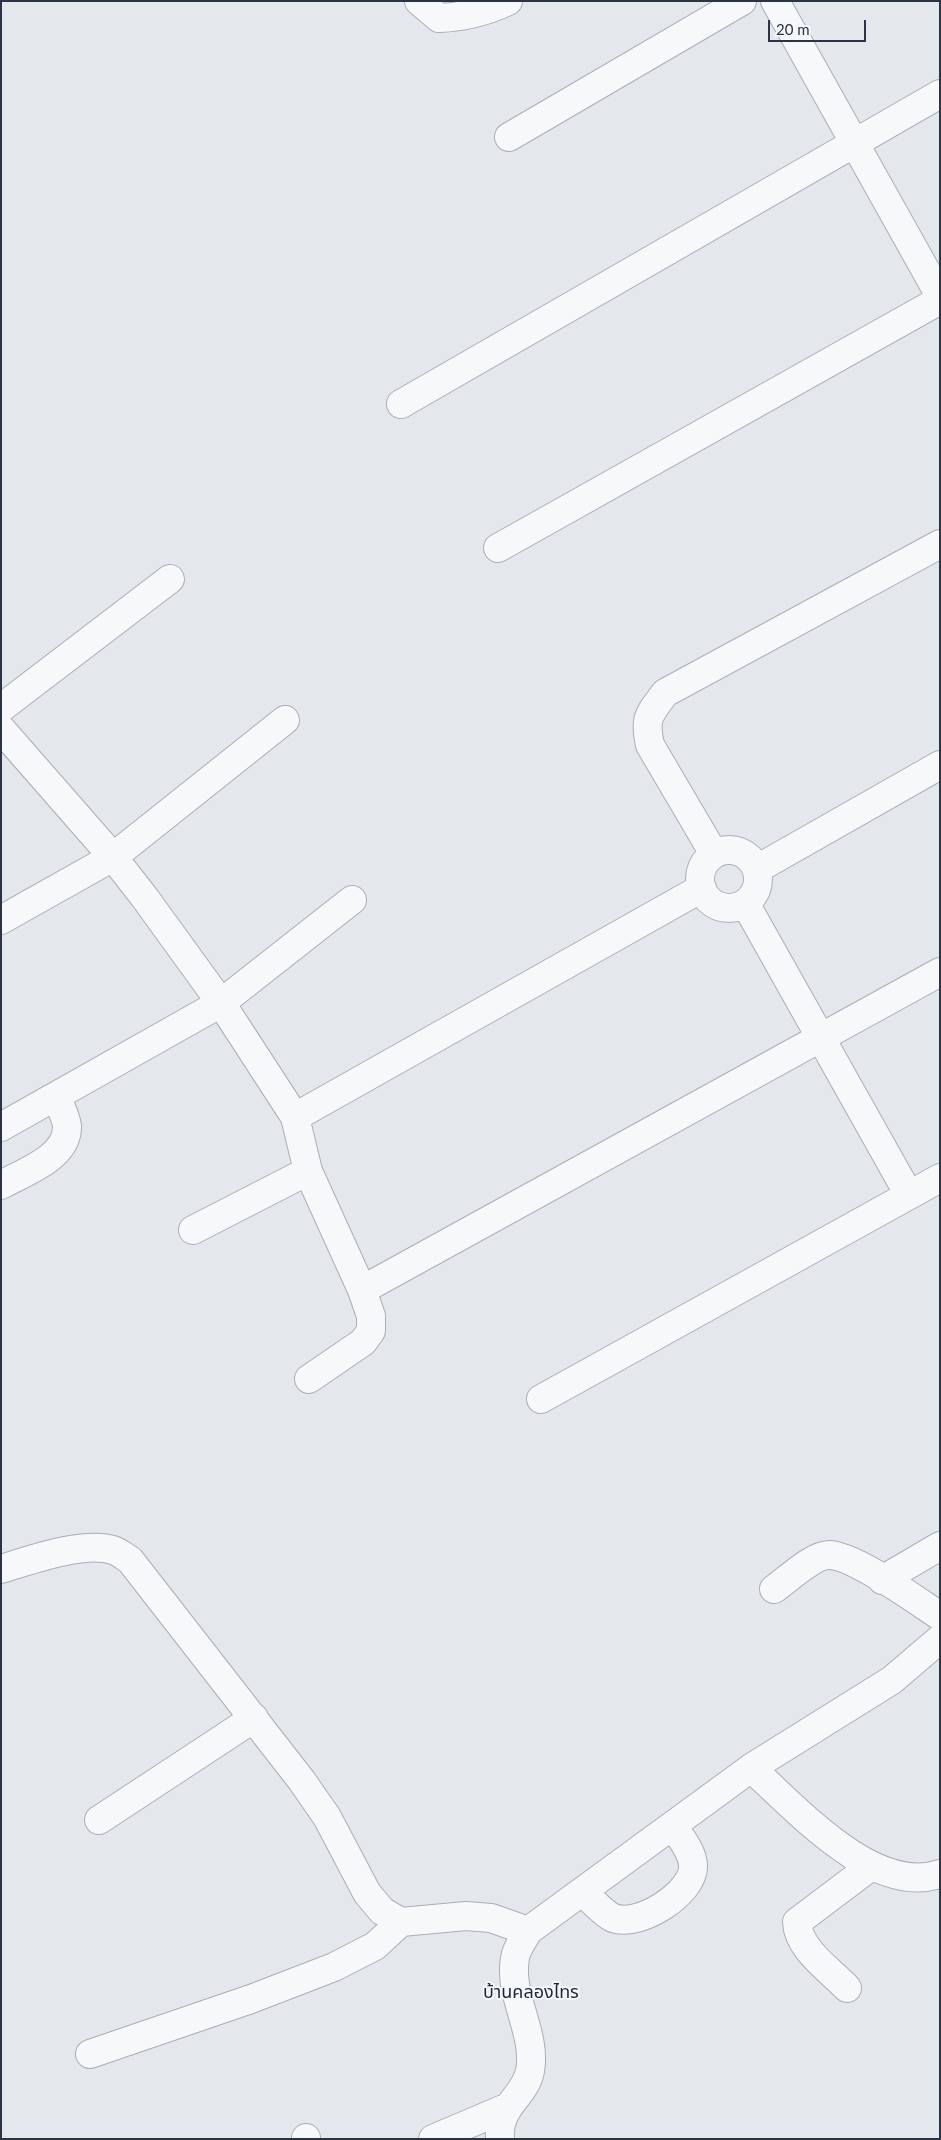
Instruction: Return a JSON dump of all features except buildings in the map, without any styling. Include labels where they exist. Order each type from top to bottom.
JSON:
[{"type":"street","points":[[419,1],[439,18],[463,17],[487,11],[508,1]]},
{"type":"street","points":[[509,137],[742,1]]},
{"type":"street","points":[[775,1],[853,144],[940,296]]},
{"type":"street","points":[[401,404],[940,94]]},
{"type":"street","points":[[498,548],[940,300]]},
{"type":"street","points":[[714,854],[650,745],[645,725],[665,692],[940,544]]},
{"type":"street","points":[[1,708],[170,579]]},
{"type":"street","points":[[1,920],[113,856],[285,720]]},
{"type":"street","points":[[1,729],[113,856],[221,1003],[295,1117],[308,1171],[362,1290],[371,1316],[371,1331],[363,1342],[309,1379]]},
{"type":"street","points":[[757,869],[940,765]]},
{"type":"street","points":[[726,850],[739,851],[750,858],[757,869],[758,882],[754,894],[745,903],[733,907],[720,906],[709,899],[702,888],[700,876],[705,863],[714,854],[726,850]]},
{"type":"street","points":[[295,1117],[702,888]]},
{"type":"street","points":[[1,1126],[56,1097],[221,1003],[352,900]]},
{"type":"street","points":[[745,903],[909,1196]]},
{"type":"street","points":[[362,1290],[940,972]]},
{"type":"street","points":[[1,1185],[57,1154],[65,1140],[67,1125],[56,1097]]},
{"type":"street","points":[[193,1230],[308,1171]]},
{"type":"street","points":[[541,1399],[940,1178]]},
{"type":"street","points":[[882,1580],[940,1546]]},
{"type":"street","points":[[1,1569],[43,1556],[83,1548],[113,1550],[130,1560],[254,1718],[328,1817],[367,1893],[382,1911],[401,1922],[466,1916],[491,1918],[528,1931]]},
{"type":"street","points":[[774,1590],[816,1558],[829,1555],[847,1560],[940,1616]]},
{"type":"street","points":[[433,2139],[506,2108],[524,2086],[530,2070],[528,2043],[515,1984],[514,1957],[528,1931],[751,1768],[892,1680],[940,1639]]},
{"type":"street","points":[[98,1820],[254,1718]]},
{"type":"street","points":[[751,1768],[832,1840],[870,1867],[904,1878],[930,1877],[940,1874]]},
{"type":"street","points":[[582,1892],[612,1917],[629,1921],[653,1914],[689,1883],[693,1866],[688,1849],[673,1826]]},
{"type":"street","points":[[847,1988],[805,1945],[797,1933],[797,1922],[810,1910],[870,1867]]},
{"type":"street","points":[[90,2054],[251,1999],[334,1967],[375,1946],[401,1922]]},
{"type":"street","points":[[500,2139],[506,2108]]},
{"type":"district","name":"บ้านคลองไทร","points":[[531,1992]]}]
